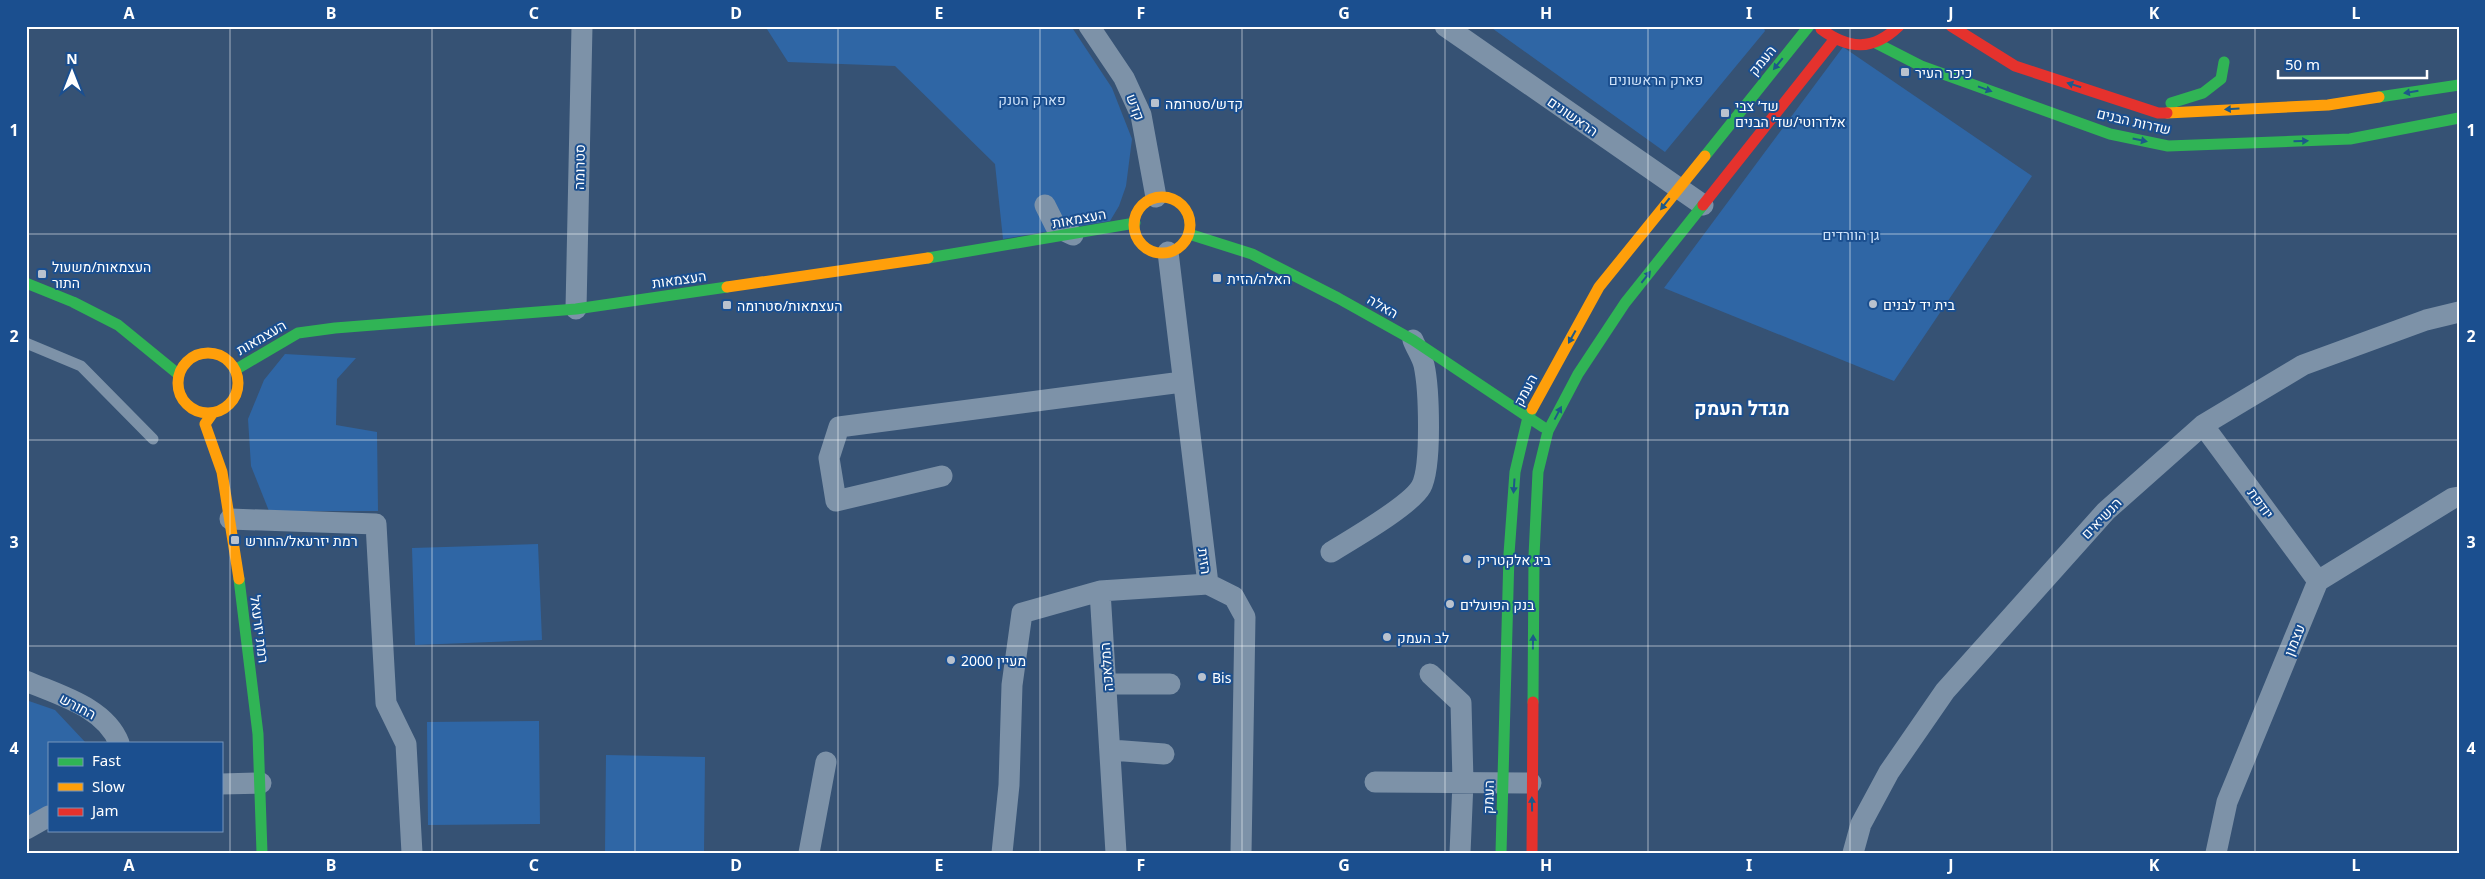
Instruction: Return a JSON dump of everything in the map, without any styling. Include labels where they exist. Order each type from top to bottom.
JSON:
[{"type":"main road","name":"העמק","points":[[1501,853],[1509,554],[1515,472],[1528,417],[1599,287],[1809,26]]},
{"type":"main road","points":[[1818,26],[1834,40],[1848,45],[1862,46],[1876,43],[1893,34],[1900,26]]},
{"type":"main road","name":"שדרות הבנים","points":[[1951,26],[2015,66],[2158,113],[2328,105],[2459,84]]},
{"type":"main road","points":[[1532,853],[1534,556],[1538,472],[1548,430],[1578,374],[1626,303],[1834,40]]},
{"type":"main road","name":"שדרות הבנים","points":[[1876,43],[1921,66],[2110,134],[2168,146],[2350,139],[2459,118]]},
{"type":"main road","points":[[2147,109],[2203,93],[2221,78],[2224,62],[2231,80]]},
{"type":"main road","points":[[2249,97],[2286,107]]},
{"type":"main road","points":[[1156,197],[1164,197],[1180,203],[1189,217],[1189,234],[1181,245],[1168,252],[1151,250],[1144,245],[1135,231],[1135,223],[1141,206],[1156,197]]},
{"type":"main road","name":"העצמאות","points":[[235,370],[262,352],[298,334],[335,328],[576,309],[943,256],[1073,236],[1135,223]]},
{"type":"main road","name":"האלה","points":[[1189,234],[1252,254],[1338,298],[1413,340],[1548,430]]},
{"type":"main road","points":[[26,283],[73,302],[118,325],[178,374]]},
{"type":"main road","points":[[210,353],[229,361],[235,370],[238,384],[235,398],[225,409],[212,414],[199,413],[188,407],[180,398],[177,386],[178,374],[191,358],[210,353]]},
{"type":"main road","name":"רמת יזרעאל","points":[[212,414],[206,424],[222,472],[230,519],[257,725],[261,784],[262,853]]},
{"type":"street","name":"סטרומה","points":[[576,309],[582,26]]},
{"type":"street","name":"קדש","points":[[1089,26],[1124,78],[1141,115],[1156,197]]},
{"type":"street","name":"הראשונים","points":[[1445,26],[1677,189],[1703,205]]},
{"type":"street","points":[[1045,205],[1056,227],[1073,236]]},
{"type":"street","name":"הזית","points":[[1168,252],[1182,382],[1208,584],[1234,597],[1246,617],[1241,853]]},
{"type":"street","name":"הנשיאים","points":[[1853,853],[1861,824],[1889,772],[1945,691],[2106,511],[2203,424],[2303,365],[2426,320],[2459,312]]},
{"type":"street","points":[[1331,552],[1403,505],[1420,488],[1428,464],[1427,408],[1424,364],[1413,340]]},
{"type":"street","points":[[942,476],[836,501],[828,458],[839,426],[1182,382]]},
{"type":"street","name":"יודפת","points":[[2203,424],[2318,582]]},
{"type":"street","points":[[2318,582],[2453,498],[2459,497]]},
{"type":"street","points":[[230,519],[376,524],[386,703],[406,744],[412,853]]},
{"type":"street","name":"עצמון","points":[[2216,853],[2227,802],[2318,582]]},
{"type":"street","points":[[1002,853],[1009,785],[1012,686],[1022,613],[1100,591],[1208,584]]},
{"type":"street","name":"המלאכה","points":[[1100,591],[1116,853]]},
{"type":"street","points":[[1430,674],[1461,703],[1463,782],[1460,853]]},
{"type":"street","name":"החורש","points":[[26,681],[78,704],[101,718],[117,742]]},
{"type":"street","points":[[1107,684],[1170,684]]},
{"type":"street","points":[[1111,750],[1164,754]]},
{"type":"street","points":[[810,853],[826,762]]},
{"type":"street","points":[[1375,782],[1531,783]]},
{"type":"street","points":[[222,784],[261,784]]},
{"type":"street","points":[[26,829],[48,817]]},
{"type":"lane","points":[[26,343],[81,366],[153,440]]},
{"type":"green space","name":"פארק הטנק","points":[[765,26],[1071,26],[1112,88],[1132,139],[1126,186],[1119,206],[1110,221],[1003,239],[995,164],[895,66],[788,62]]},
{"type":"green space","name":"פארק הראשונים","points":[[1489,26],[1763,26],[1765,31],[1665,152]]},
{"type":"green space","name":"גן הוורדים","points":[[1843,47],[2032,176],[1894,381],[1664,288]]},
{"type":"green space","points":[[285,354],[356,358],[337,379],[336,425],[377,432],[378,511],[269,511],[251,466],[248,419],[264,380]]},
{"type":"green space","points":[[538,544],[542,640],[415,645],[412,548]]},
{"type":"green space","points":[[26,700],[55,710],[85,742],[48,742],[48,806],[26,817]]},
{"type":"green space","points":[[539,721],[540,824],[428,825],[427,722]]},
{"type":"green space","points":[[606,755],[705,757],[704,853],[605,853]]},
{"type":"traffic: fast","points":[[1705,156],[1809,26]]},
{"type":"traffic: fast","points":[[1876,43],[1921,66],[2110,134],[2168,146],[2350,139],[2459,118]]},
{"type":"traffic: fast","points":[[2171,103],[2203,93],[2221,79],[2224,62]]},
{"type":"traffic: fast","points":[[2379,97],[2459,85]]},
{"type":"traffic: fast","points":[[1533,702],[1534,556],[1538,472],[1548,431],[1578,374],[1625,303],[1703,205]]},
{"type":"traffic: fast","points":[[928,258],[1135,223]]},
{"type":"traffic: fast","points":[[1189,234],[1252,254],[1338,298],[1413,340],[1543,427]]},
{"type":"traffic: fast","points":[[26,283],[73,302],[118,325],[178,374]]},
{"type":"traffic: fast","points":[[235,370],[298,333],[335,328],[576,309],[727,287]]},
{"type":"traffic: fast","points":[[1501,853],[1509,554],[1515,472],[1528,417],[1532,409]]},
{"type":"traffic: fast","points":[[239,579],[258,734],[262,853]]},
{"type":"traffic: slow","points":[[2167,113],[2328,105],[2379,97]]},
{"type":"traffic: slow","points":[[1532,409],[1599,287],[1705,156]]},
{"type":"traffic: slow","points":[[1162,197],[1173,199],[1182,205],[1188,214],[1190,225],[1188,236],[1182,245],[1173,251],[1162,253],[1151,251],[1142,245],[1136,236],[1134,225],[1136,214],[1142,205],[1151,199],[1162,197]]},
{"type":"traffic: slow","points":[[727,287],[928,258]]},
{"type":"traffic: slow","points":[[202,353],[214,353],[230,361],[236,371],[238,383],[236,395],[230,405],[214,413],[202,413],[186,405],[178,389],[178,377],[186,361],[202,353]]},
{"type":"traffic: slow","points":[[212,414],[205,424],[222,472],[239,579]]},
{"type":"traffic: jam","points":[[1821,29],[1841,41],[1861,45],[1880,40],[1899,26]]},
{"type":"traffic: jam","points":[[1951,26],[2015,66],[2158,113],[2167,113]]},
{"type":"traffic: jam","points":[[1703,205],[1834,40]]},
{"type":"traffic: jam","points":[[1532,853],[1533,702]]},
{"type":"place","name":"כיכר העיר","points":[[1905,72]]},
{"type":"place","name":"קדש/סטרומה","points":[[1155,103]]},
{"type":"place","name":"שד׳ צבי אלדרוטי/שד׳ הבנים","points":[[1725,113]]},
{"type":"place","name":"העצמאות/משעול התור","points":[[42,274]]},
{"type":"place","name":"האלה/הזית","points":[[1217,278]]},
{"type":"place","name":"בית יד לבנים","points":[[1873,304]]},
{"type":"place","name":"העצמאות/סטרומה","points":[[727,305]]},
{"type":"place","name":"רמת יזרעאל/החורש","points":[[235,540]]},
{"type":"place","name":"ביג אלקטריק","points":[[1467,559]]},
{"type":"place","name":"בנק הפועלים","points":[[1450,604]]},
{"type":"place","name":"לב העמק","points":[[1387,637]]},
{"type":"place","name":"מעיין 2000","points":[[951,660]]},
{"type":"place","name":"Bis","points":[[1202,677]]},
{"type":"district","name":"מגדל העמק","points":[[1742,408]]}]
